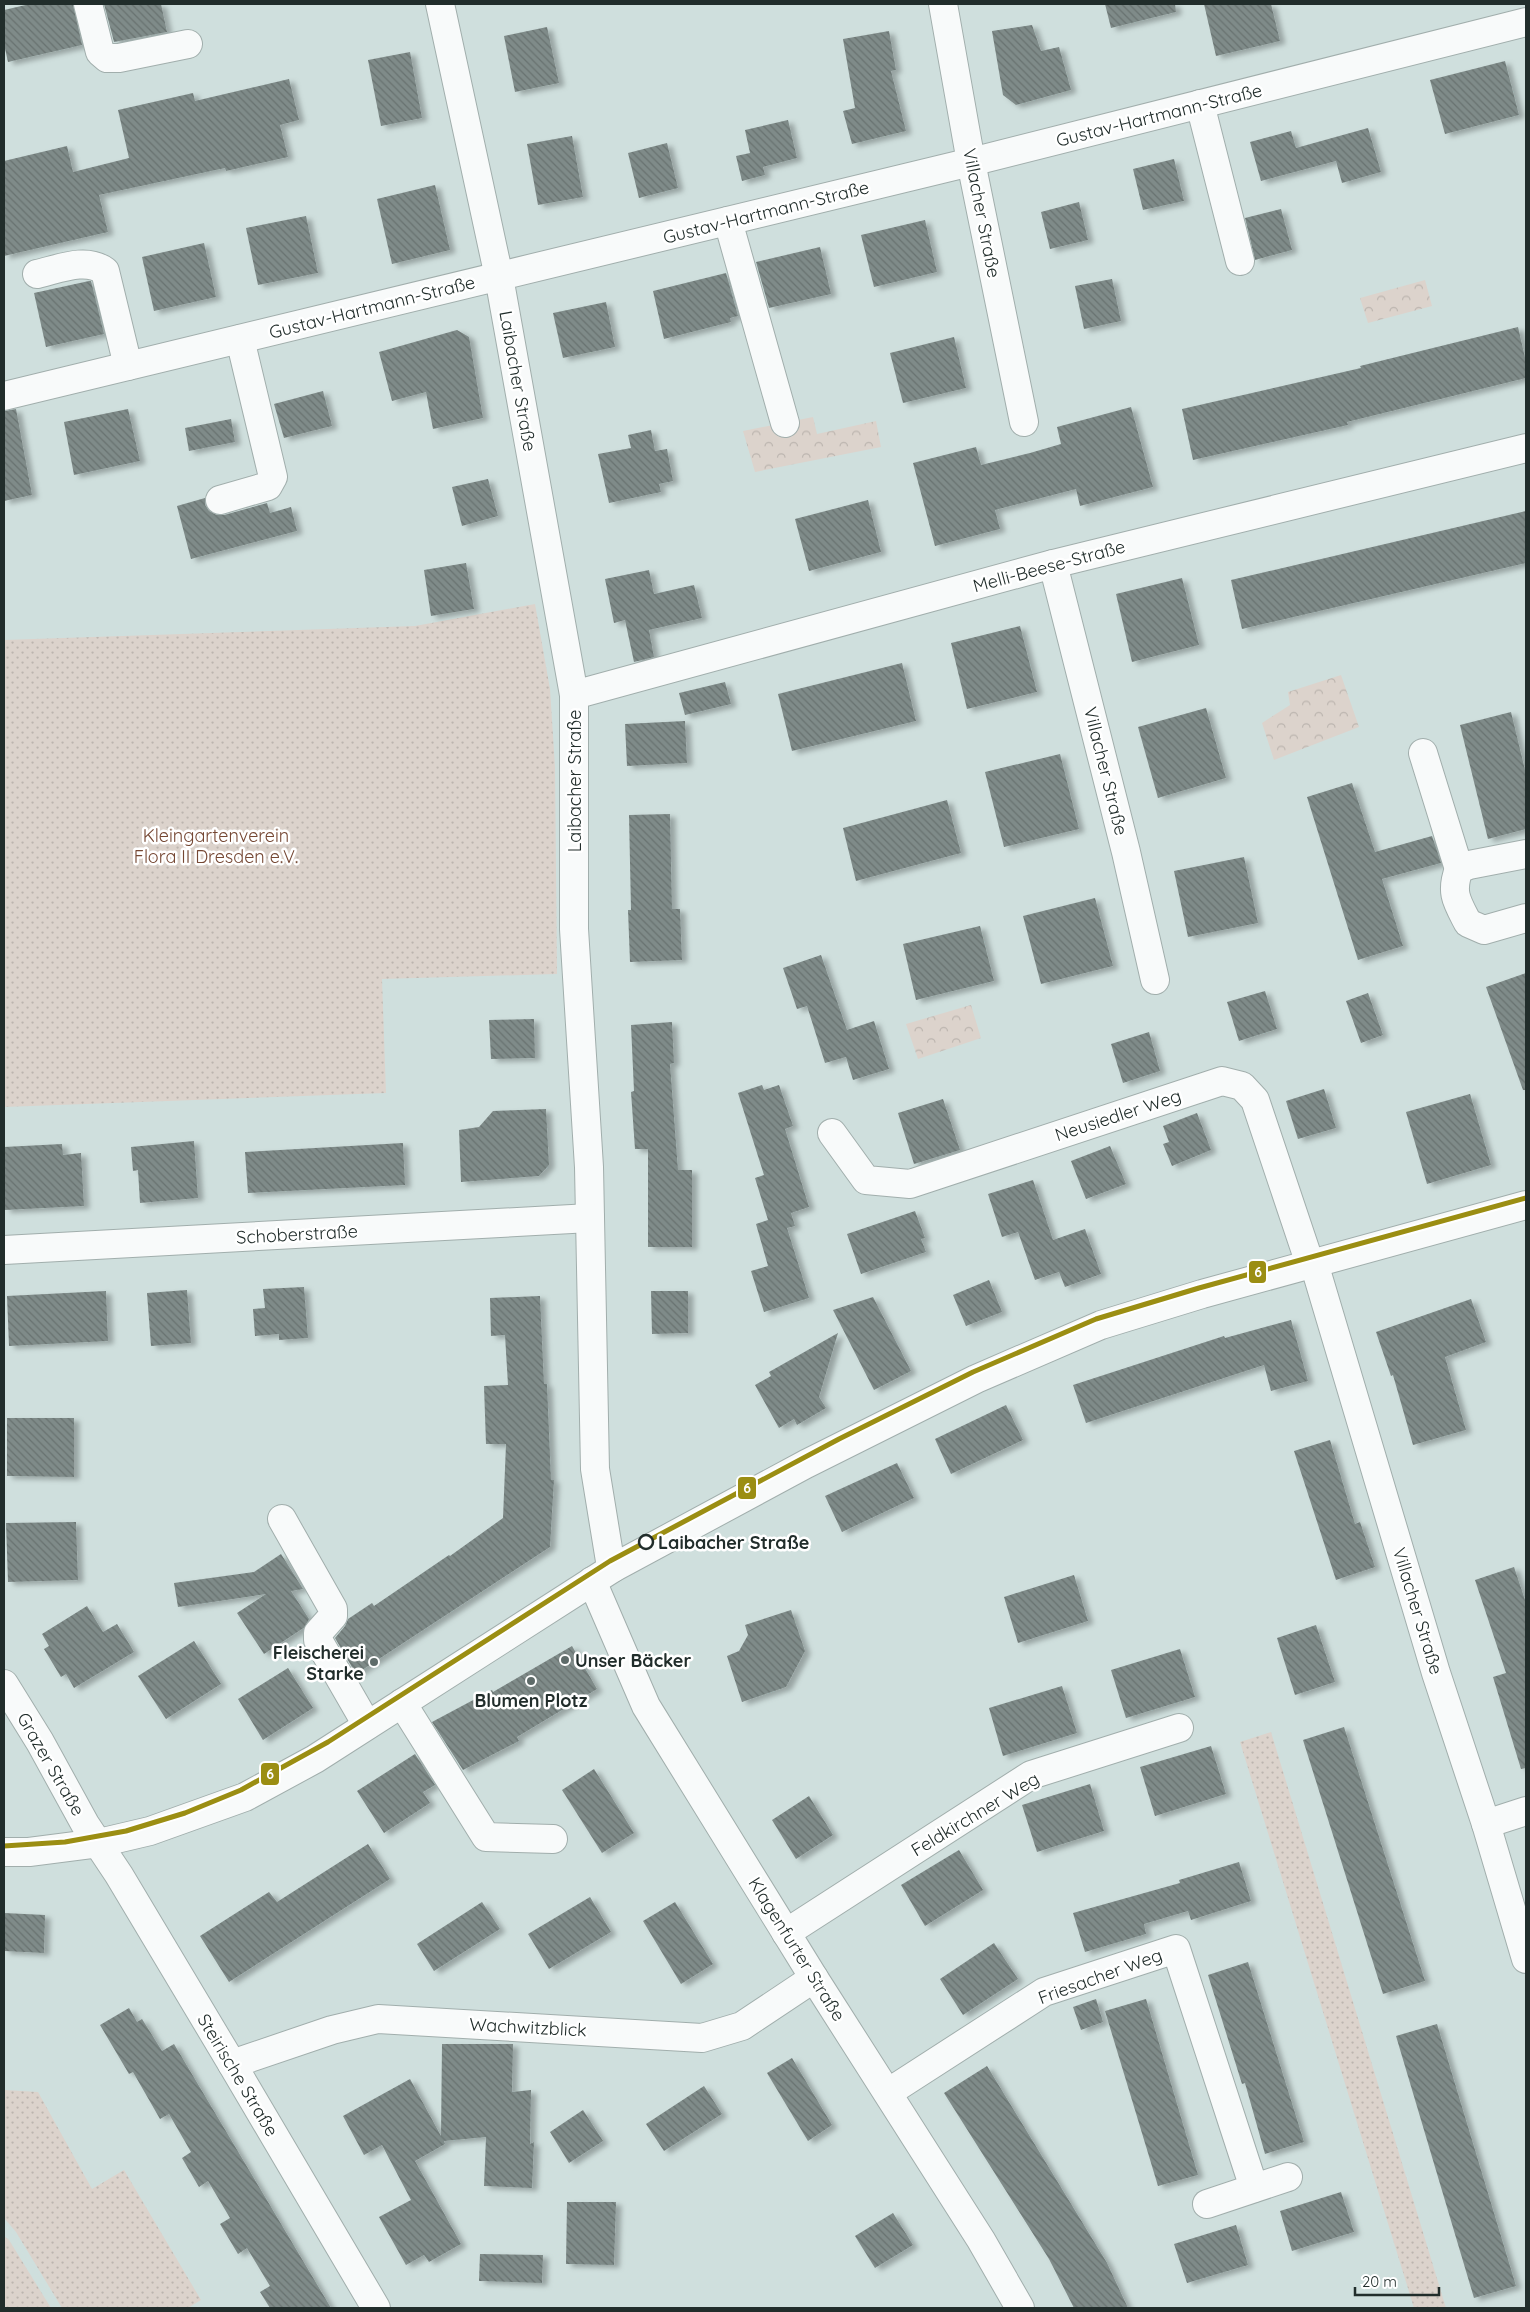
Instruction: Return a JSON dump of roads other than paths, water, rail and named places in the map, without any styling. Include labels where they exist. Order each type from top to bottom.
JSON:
[{"type":"street","points":[[88,4],[100,52],[107,58],[119,58],[188,44]]},
{"type":"street","name":"Laibacher Straße","points":[[440,4],[499,277],[574,695],[574,930],[589,1167],[595,1469],[610,1561],[603,1574]]},
{"type":"street","name":"Villacher Straße","points":[[943,4],[971,162],[1024,422]]},
{"type":"street","name":"Gustav-Hartmann-Straße","points":[[4,396],[971,162],[1526,22]]},
{"type":"street","points":[[1200,104],[1240,261]]},
{"type":"street","points":[[728,221],[785,423]]},
{"type":"street","points":[[37,274],[85,263],[96,265],[105,272],[128,366]]},
{"type":"street","points":[[220,500],[268,486],[273,477],[240,339]]},
{"type":"street","name":"Melli-Beese-Straße","points":[[574,695],[1053,564],[1526,448]]},
{"type":"street","name":"Villacher Straße","points":[[1053,564],[1126,852],[1155,980]]},
{"type":"street","points":[[1423,753],[1460,869],[1454,884],[1457,900],[1468,923],[1484,930],[1526,918]]},
{"type":"street","points":[[1460,869],[1468,866],[1525,859]]},
{"type":"street","name":"Neusiedler Weg","points":[[832,1132],[866,1180],[910,1184],[1222,1081],[1242,1086],[1255,1100],[1312,1264]]},
{"type":"street","points":[[4,1852],[29,1852],[99,1843],[150,1830],[245,1797],[315,1759],[603,1574],[806,1464],[976,1379],[1101,1325],[1202,1294],[1526,1205]]},
{"type":"street","name":"Schoberstraße","points":[[4,1250],[590,1218]]},
{"type":"street","name":"Villacher Straße","points":[[1312,1264],[1316,1270],[1434,1663],[1486,1824],[1526,1959]]},
{"type":"street","points":[[282,1519],[333,1608],[333,1616],[318,1634],[318,1640],[367,1725]]},
{"type":"street","name":"Klagenfurter Straße","points":[[603,1574],[646,1706],[814,1978],[889,2092],[982,2240],[1020,2308]]},
{"type":"street","name":"Grazer Straße","points":[[4,1684],[40,1742],[85,1824],[99,1843]]},
{"type":"street","points":[[402,1703],[486,1837],[553,1839]]},
{"type":"street","name":"Feldkirchner Weg","points":[[786,1933],[1031,1775],[1179,1728]]},
{"type":"street","points":[[1486,1824],[1526,1812]]},
{"type":"street","name":"Steirische Straße","points":[[99,1843],[376,2308]]},
{"type":"street","name":"Friesacher Weg","points":[[889,2092],[1044,1992],[1176,1949],[1254,2188]]},
{"type":"street","name":"Wachwitzblick","points":[[232,2064],[332,2030],[378,2019],[702,2038],[742,2026],[814,1978]]},
{"type":"street","points":[[1207,2204],[1288,2177]]},
{"type":"place","name":"Laibacher Straße","points":[[646,1542]]},
{"type":"place","name":"Unser Bäcker","points":[[565,1660]]},
{"type":"place","name":"Fleischerei Starke","points":[[374,1662]]},
{"type":"place","name":"Blumen Plotz","points":[[531,1681]]},
{"type":"park label","name":"Kleingartenverein Flora II Dresden e.V.","points":[[216,845]]}]
